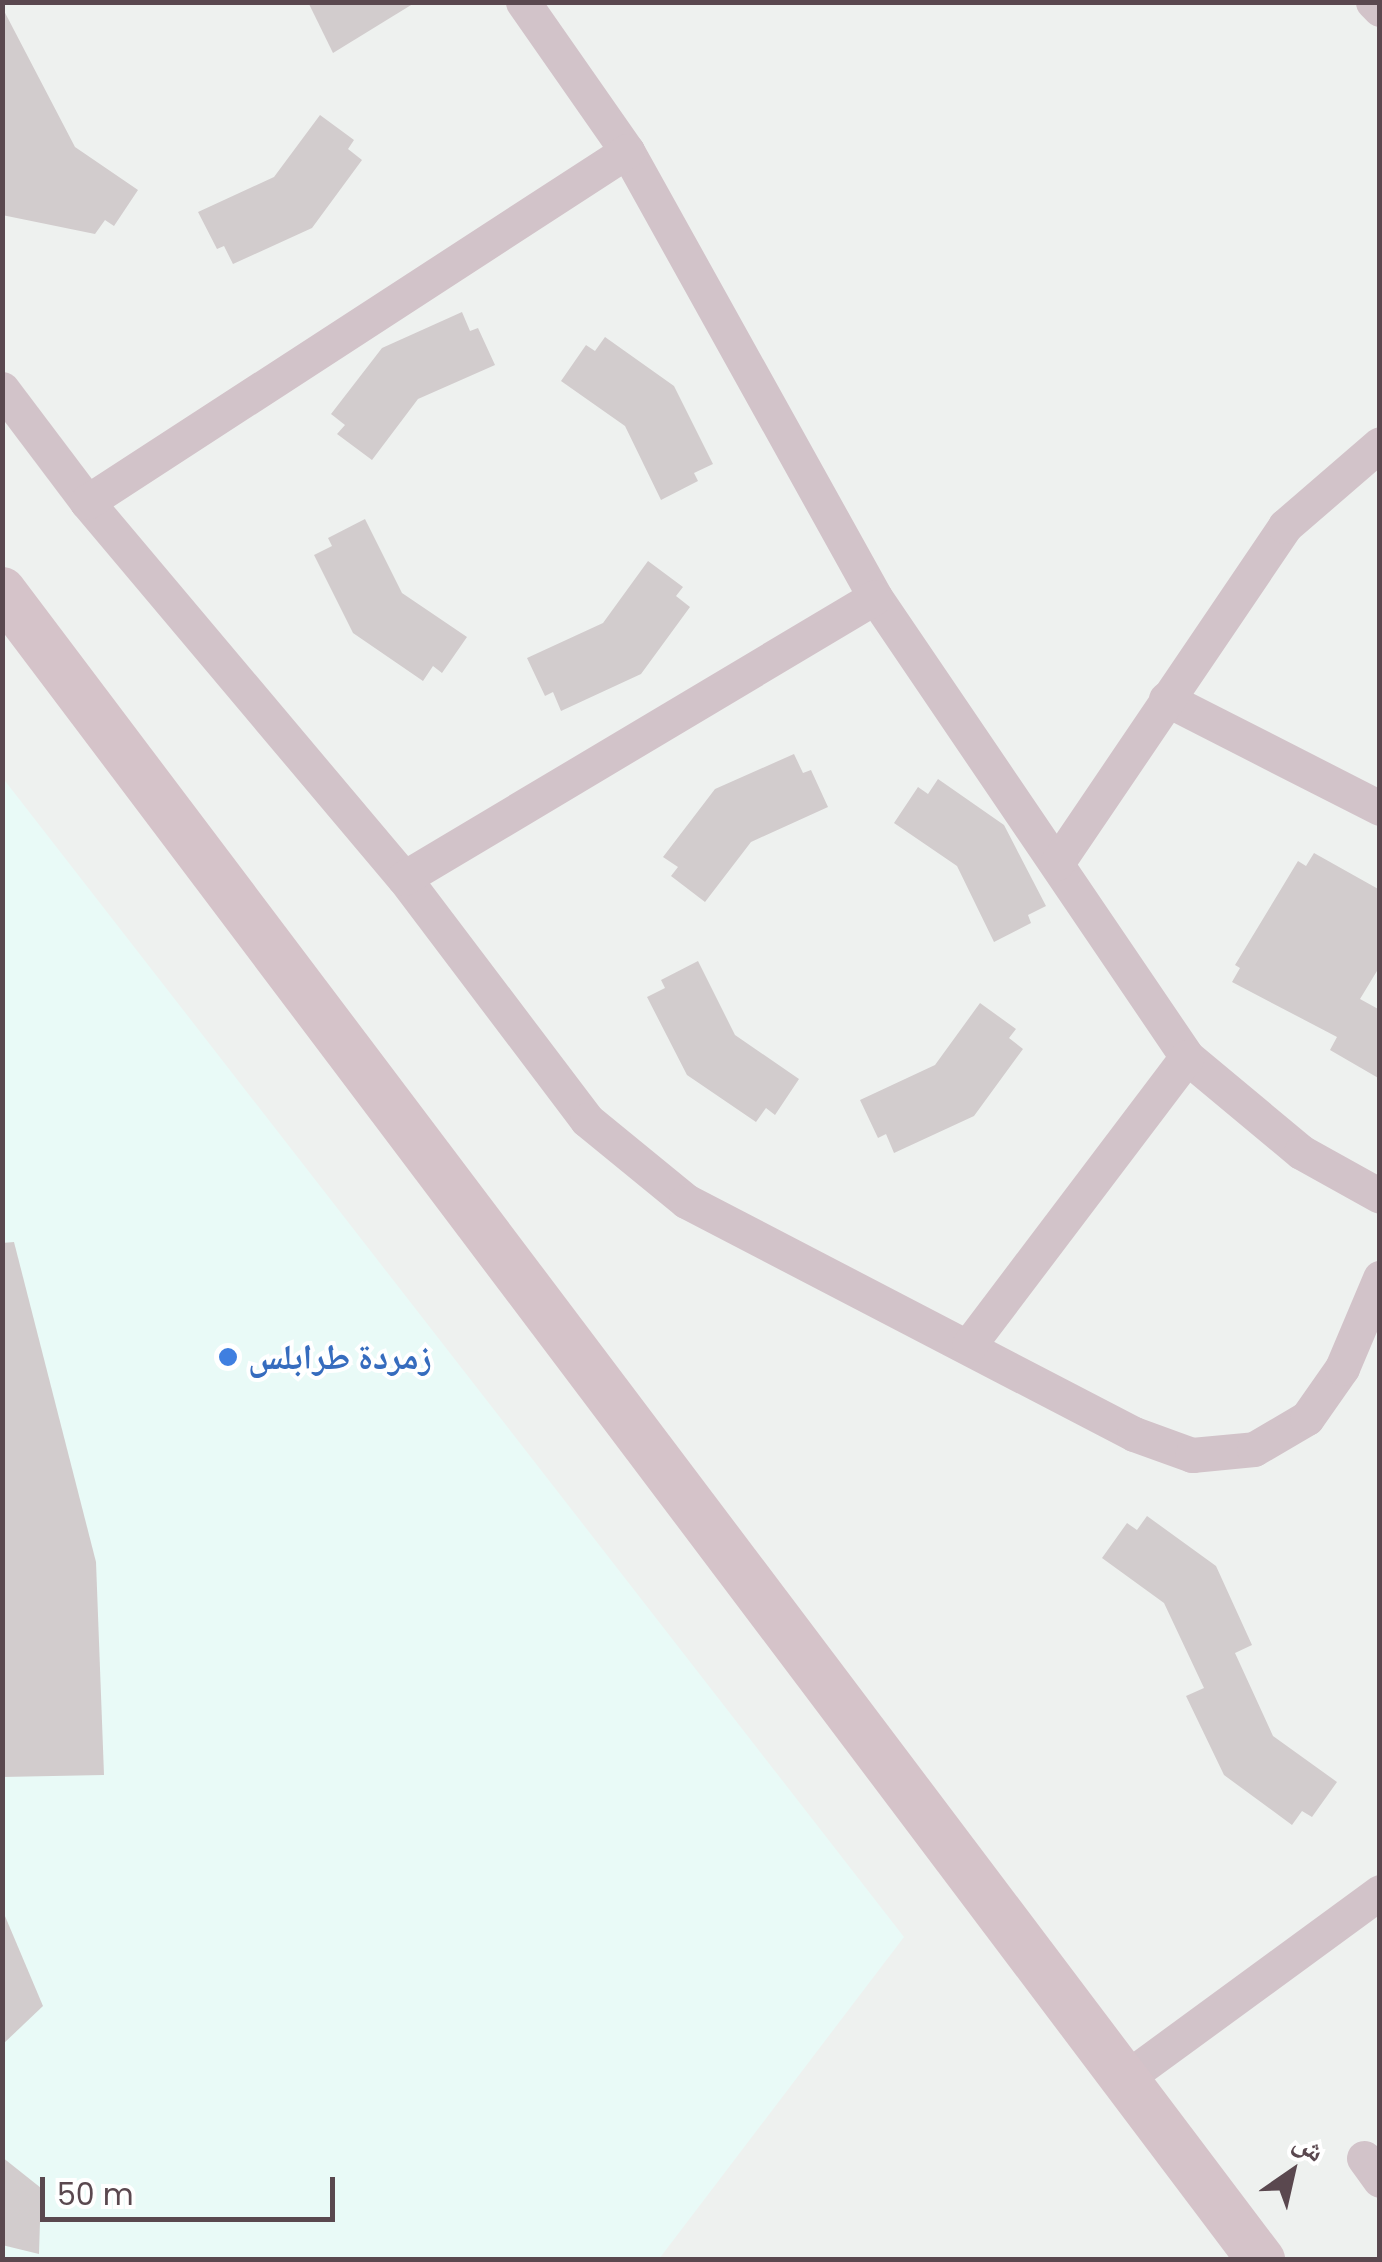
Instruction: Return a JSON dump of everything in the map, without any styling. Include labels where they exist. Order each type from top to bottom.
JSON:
[{"type":"main road","points":[[2,591],[1261,2260]]},
{"type":"street","points":[[523,2],[628,151],[874,597],[1187,1058],[1300,1152],[1380,1196]]},
{"type":"street","points":[[1373,2],[1380,9]]},
{"type":"street","points":[[86,502],[628,151]]},
{"type":"street","points":[[2,389],[86,502],[404,878],[587,1120],[634,1163],[686,1201],[1134,1434],[1192,1454],[1254,1448],[1307,1418],[1342,1368],[1380,1278]]},
{"type":"street","points":[[1057,863],[1285,526],[1380,444]]},
{"type":"street","points":[[404,878],[874,597]]},
{"type":"street","points":[[1166,699],[1380,808]]},
{"type":"street","points":[[969,1346],[1187,1058]]},
{"type":"street","points":[[1126,2078],[1380,1892]]},
{"type":"shaded area","name":"زمردة طرابلس","points":[[2,777],[904,1937],[659,2259],[3,2259]]},
{"type":"building","points":[[308,2],[416,2],[333,53]]},
{"type":"building","points":[[2,7],[75,147],[138,190],[114,226],[105,220],[95,234],[2,215]]},
{"type":"building","points":[[320,115],[354,140],[348,149],[362,160],[312,228],[233,264],[224,246],[217,249],[198,212],[274,177]]},
{"type":"building","points":[[462,312],[470,331],[478,328],[495,365],[418,399],[372,460],[337,434],[345,425],[331,414],[382,348]]},
{"type":"building","points":[[605,337],[674,386],[713,464],[694,473],[698,481],[661,500],[625,426],[561,381],[586,345],[595,351]]},
{"type":"building","points":[[365,519],[402,593],[467,637],[442,673],[433,666],[423,681],[353,633],[314,555],[332,546],[328,538]]},
{"type":"building","points":[[648,561],[683,587],[676,596],[690,607],[641,674],[561,711],[553,692],[545,696],[527,658],[603,623]]},
{"type":"building","points":[[794,754],[803,773],[811,770],[828,807],[751,842],[705,902],[671,876],[678,867],[663,857],[715,789]]},
{"type":"building","points":[[938,779],[1004,825],[1046,906],[1028,915],[1031,923],[994,942],[957,866],[894,823],[918,787],[928,794]]},
{"type":"building","points":[[1314,853],[1380,890],[1380,966],[1360,999],[1380,1010],[1380,1079],[1330,1050],[1337,1037],[1232,982],[1240,968],[1235,965],[1298,861],[1306,866]]},
{"type":"building","points":[[698,961],[735,1035],[799,1079],[775,1115],[766,1108],[756,1122],[687,1075],[647,997],[665,988],[661,980]]},
{"type":"building","points":[[980,1003],[1016,1029],[1009,1038],[1023,1049],[974,1116],[894,1153],[886,1134],[878,1138],[860,1100],[935,1065]]},
{"type":"building","points":[[14,1242],[96,1562],[104,1775],[2,1777],[2,1243]]},
{"type":"building","points":[[1147,1516],[1216,1566],[1252,1645],[1235,1653],[1273,1736],[1337,1782],[1312,1817],[1302,1811],[1292,1825],[1224,1775],[1186,1696],[1204,1688],[1164,1603],[1102,1558],[1127,1523],[1137,1530]]},
{"type":"building","points":[[2,1909],[43,2006],[2,2045]]},
{"type":"building","points":[[2,2157],[41,2188],[39,2254],[2,2245]]},
{"type":"place","name":"زمردة طرابلس","points":[[228,1357]]}]
